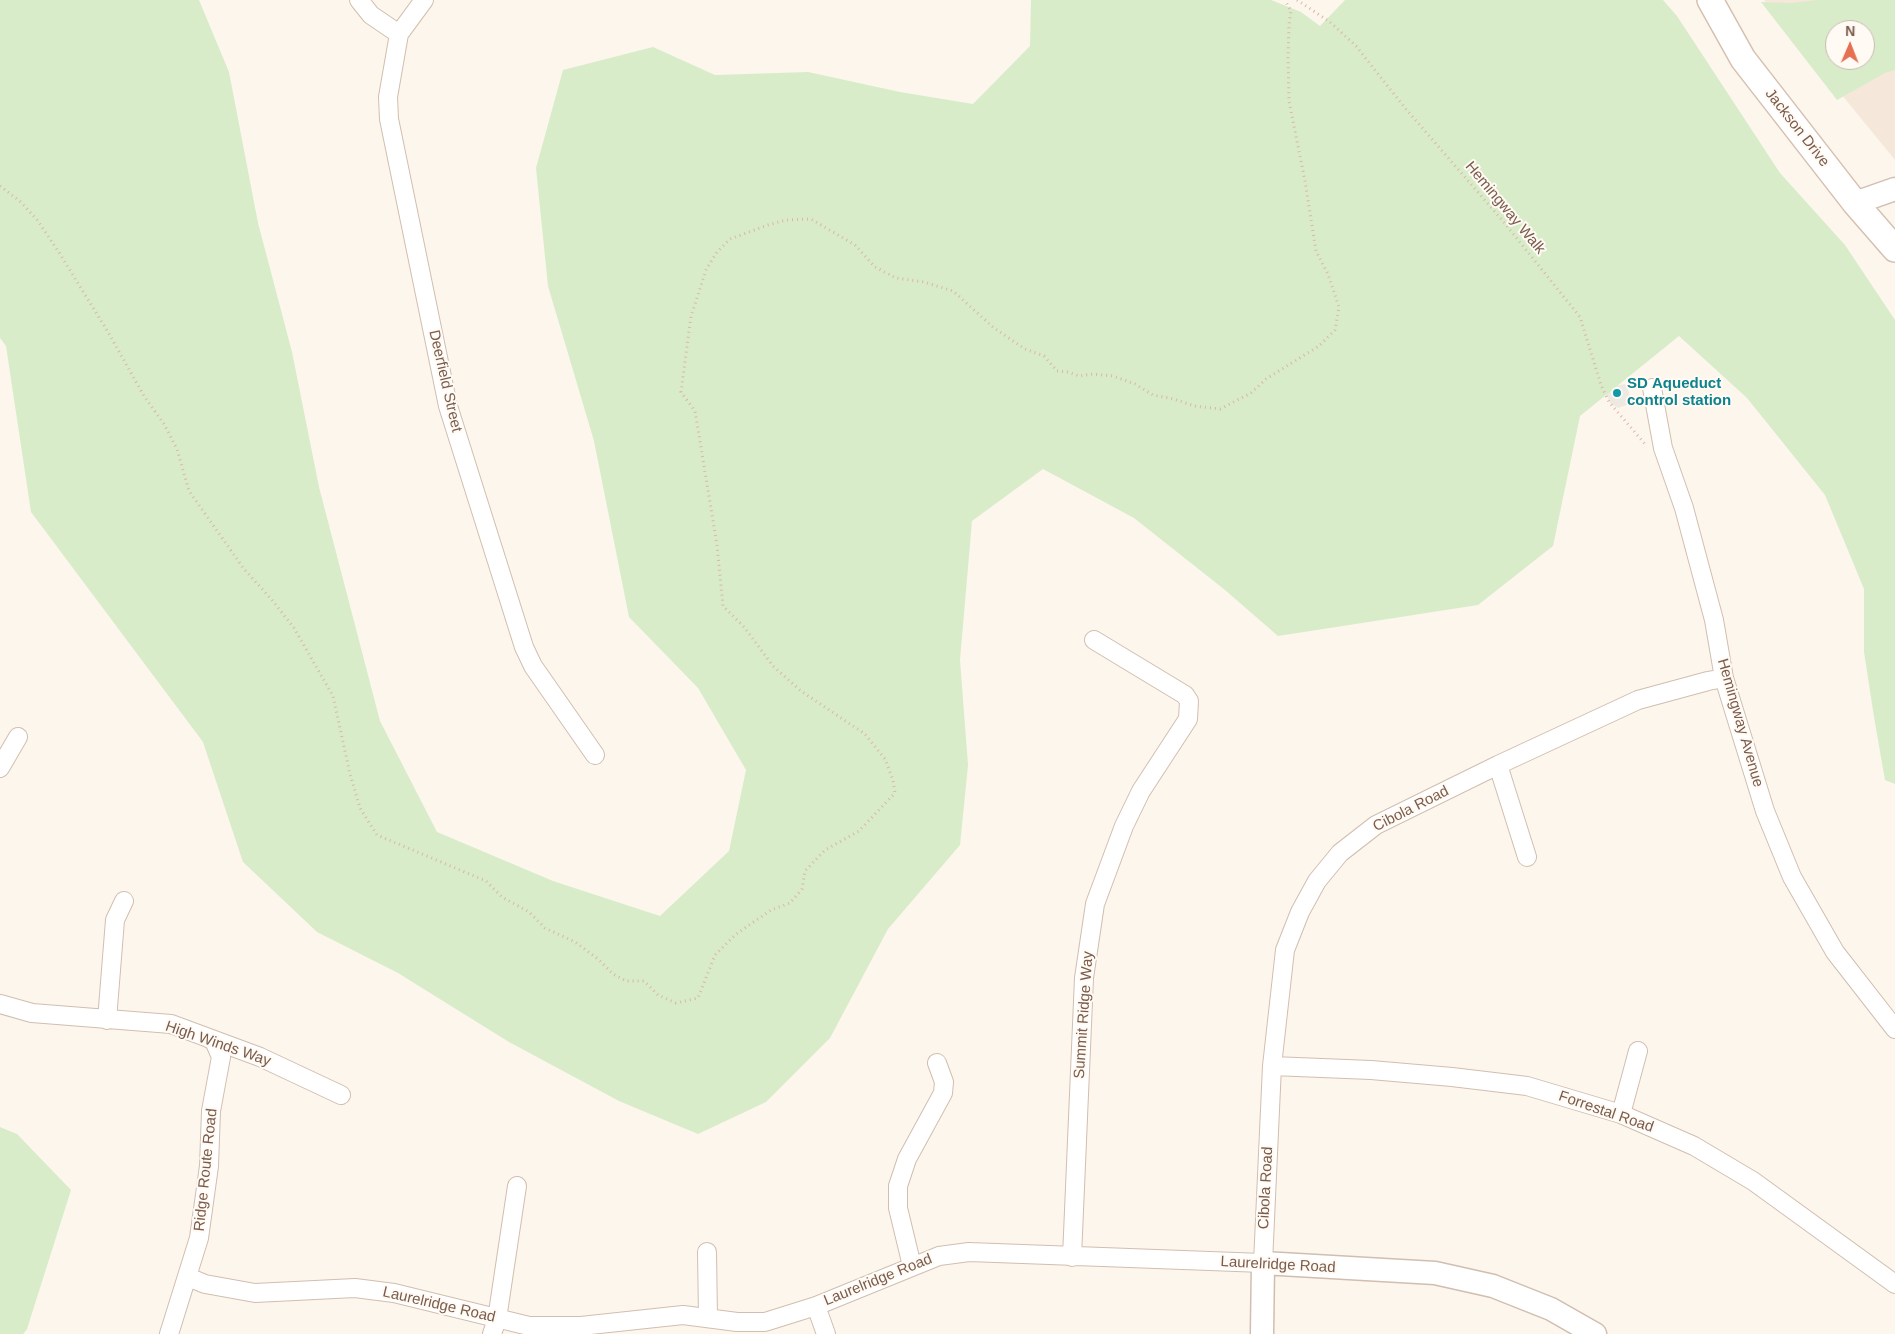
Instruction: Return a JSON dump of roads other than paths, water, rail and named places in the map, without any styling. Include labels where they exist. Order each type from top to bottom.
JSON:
[{"type":"main road","name":"Jackson Drive","points":[[1710,0],[1743,59],[1855,203],[1895,249]]},
{"type":"street","points":[[359,0],[371,15],[399,34],[424,0]]},
{"type":"street","name":"Deerfield Street","points":[[399,34],[388,97],[389,120],[448,406],[524,647],[533,666],[595,756]]},
{"type":"street","points":[[1855,203],[1895,189]]},
{"type":"street","name":"Hemingway Avenue","points":[[1652,388],[1662,442],[1684,508],[1714,620],[1724,678],[1764,811],[1792,877],[1835,952],[1893,1024]]},
{"type":"street","name":"Summit Ridge Way","points":[[1072,1257],[1084,978],[1095,904],[1124,826],[1141,791],[1188,719],[1189,701],[1185,695],[1094,640]]},
{"type":"street","name":"Cibola Road","points":[[1262,1334],[1263,1263],[1272,1066],[1286,950],[1300,912],[1317,881],[1340,853],[1376,825],[1498,765],[1638,700],[1724,678]]},
{"type":"street","points":[[0,768],[18,737]]},
{"type":"street","points":[[1498,765],[1527,857]]},
{"type":"street","points":[[106,1020],[115,920],[124,902]]},
{"type":"street","name":"High Winds Way","points":[[0,1004],[32,1013],[171,1024],[260,1057],[341,1095]]},
{"type":"street","name":"Ridge Route Road","points":[[169,1334],[199,1238],[209,1166],[211,1111],[221,1057],[214,1041],[208,1038]]},
{"type":"street","points":[[1621,1114],[1638,1051]]},
{"type":"street","points":[[912,1266],[898,1208],[898,1186],[907,1159],[943,1092],[944,1082],[937,1062]]},
{"type":"street","name":"Forrestal Road","points":[[1272,1066],[1452,1076],[1526,1086],[1621,1114],[1694,1146],[1753,1181],[1895,1284]]},
{"type":"street","points":[[495,1326],[517,1186]]},
{"type":"street","points":[[707,1252],[708,1318]]},
{"type":"street","name":"Laurelridge Road","points":[[188,1277],[205,1284],[255,1293],[355,1288],[394,1293],[495,1326],[581,1326],[683,1315],[736,1322],[765,1322],[816,1306],[939,1256],[969,1252],[1263,1263],[1435,1273],[1493,1286],[1551,1309],[1595,1334]]},
{"type":"street","points":[[816,1306],[826,1334]]},
{"type":"place","name":"SD Aqueduct control station","points":[[1617,393]]}]
